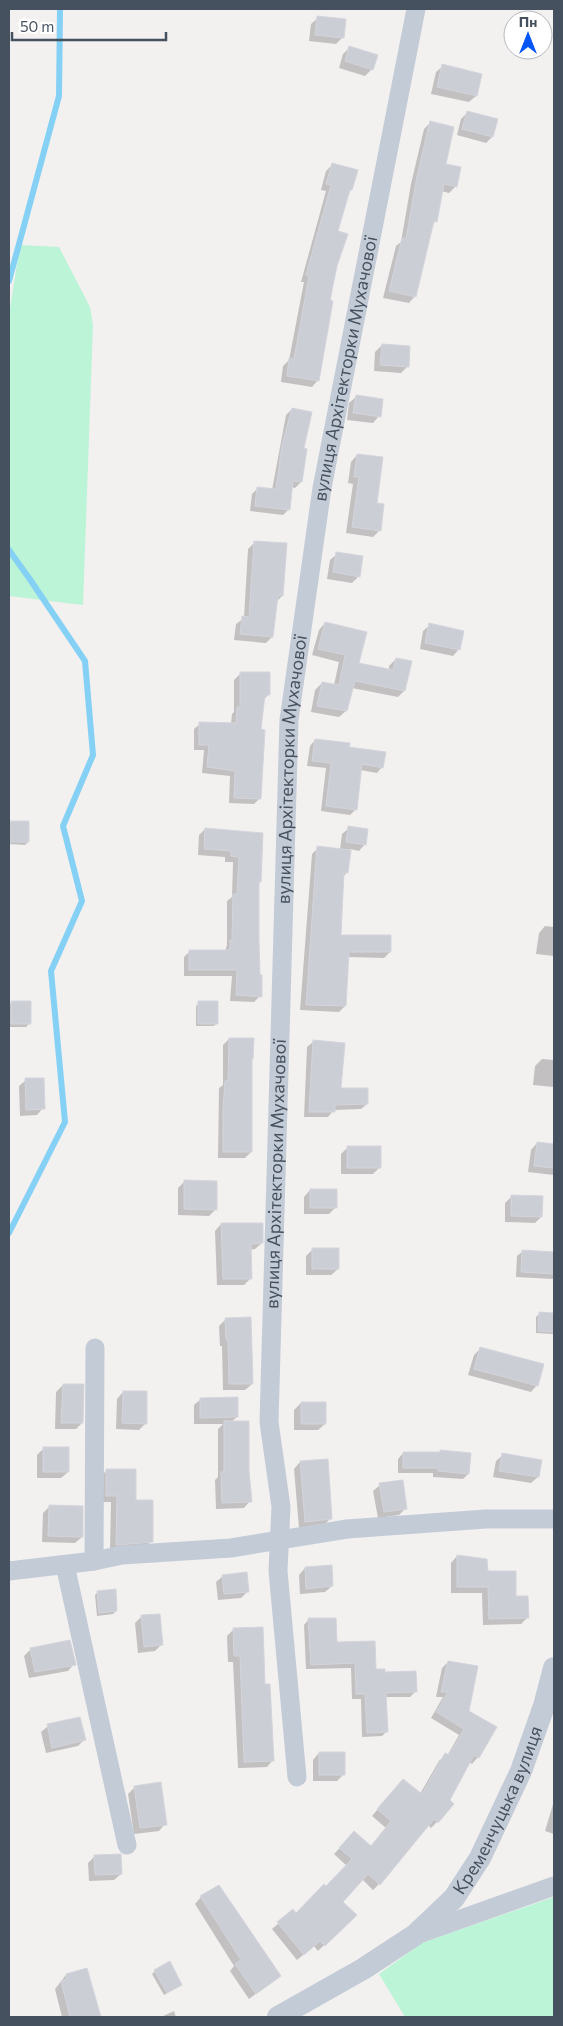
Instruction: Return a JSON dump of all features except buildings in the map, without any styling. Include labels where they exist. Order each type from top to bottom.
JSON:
[{"type":"street","name":"вулиця Архітекторки Мухачової","points":[[297,1777],[278,1571],[281,1540],[281,1507],[269,1422],[289,720],[322,488],[416,9]]},
{"type":"street","points":[[94,1561],[95,1348]]},
{"type":"street","points":[[9,1571],[94,1561],[122,1555],[231,1548],[347,1530],[486,1519],[554,1519]]},
{"type":"street","points":[[65,1565],[127,1845]]},
{"type":"street","name":"Кременчуцька вулиця","points":[[278,2017],[363,1969],[415,1935],[454,1898],[480,1858],[521,1771],[544,1706],[554,1668]]},
{"type":"street","points":[[415,1935],[554,1886]]},
{"type":"green space","points":[[20,245],[59,247],[90,307],[93,325],[83,605],[9,596],[9,315]]},
{"type":"green space","points":[[554,1897],[554,2017],[405,2017],[379,1974],[422,1943]]},
{"type":"waterway","points":[[9,281],[59,96],[60,9]]},
{"type":"waterway","points":[[9,550],[85,661],[93,755],[63,826],[82,901],[51,971],[65,1122],[9,1233]]}]
